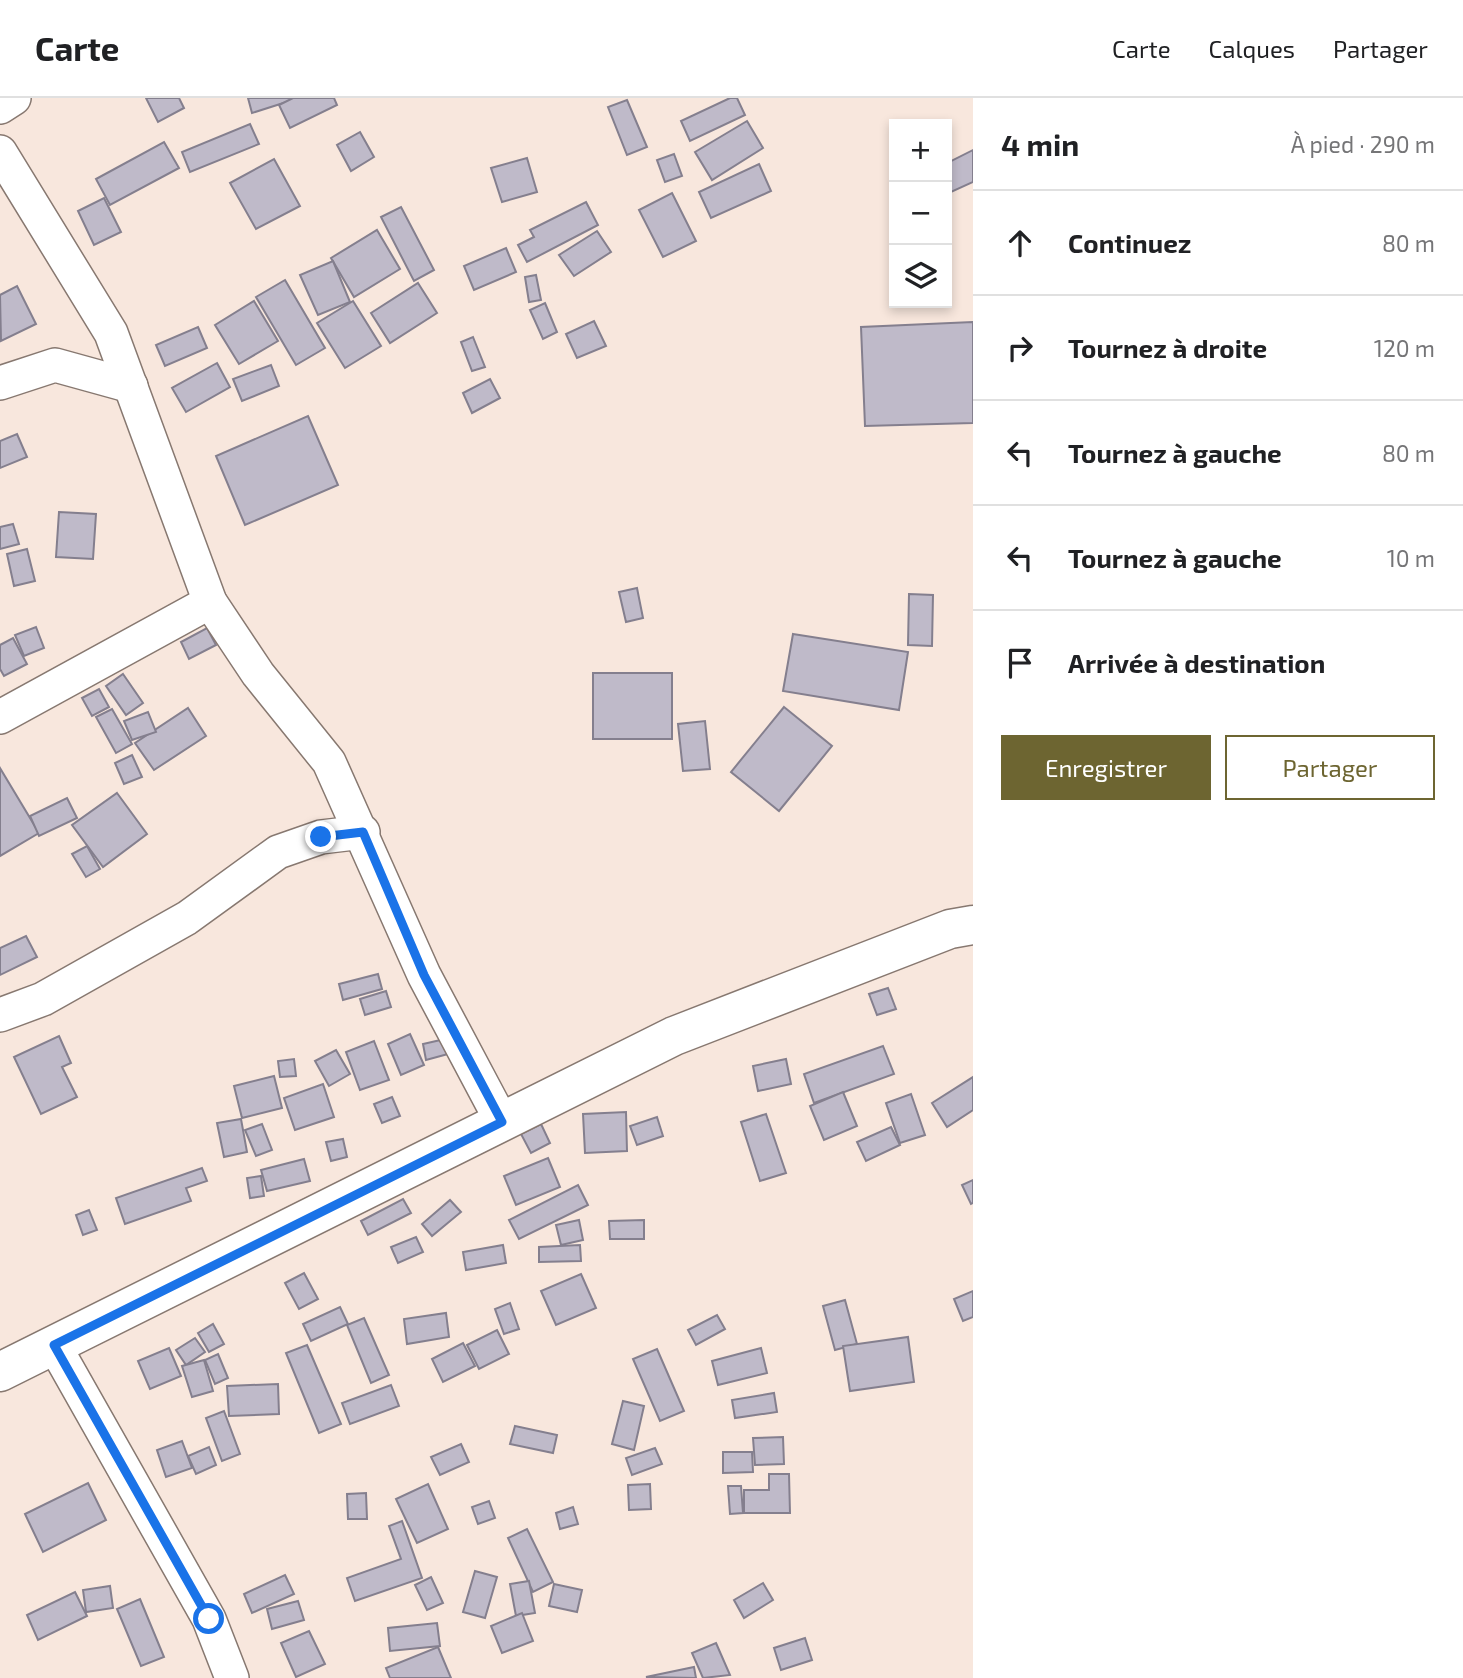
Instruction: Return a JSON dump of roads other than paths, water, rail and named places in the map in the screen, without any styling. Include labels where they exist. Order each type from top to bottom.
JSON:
[{"type":"street","points":[[0,107],[14,98]]},
{"type":"street","points":[[0,152],[111,333],[211,602],[258,674],[329,762],[363,832],[424,975],[502,1122]]},
{"type":"street","points":[[0,383],[55,365],[131,386]]},
{"type":"street","points":[[0,717],[211,602]]},
{"type":"street","points":[[0,1015],[43,999],[187,918],[278,852],[321,837],[363,832]]},
{"type":"street","points":[[0,1372],[674,1036],[950,929],[973,925]]},
{"type":"street","points":[[54,1345],[209,1619],[232,1678]]}]
